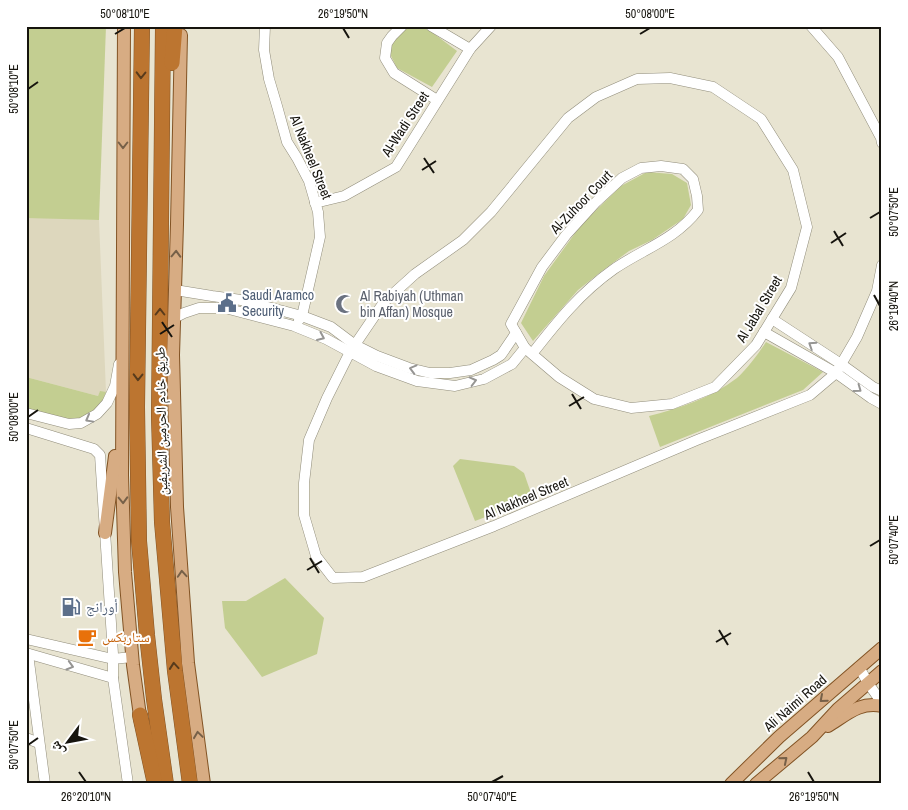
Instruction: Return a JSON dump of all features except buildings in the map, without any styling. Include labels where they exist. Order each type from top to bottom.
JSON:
[{"type":"highway","name":"طريق خادم الحرمين الشريفين","points":[[142,26],[137,397],[139,541],[148,644],[166,784]]},
{"type":"highway","name":"طريق خادم الحرمين الشريفين","points":[[164,26],[160,416],[162,522],[175,671],[190,784]]},
{"type":"highway","points":[[161,209],[175,26]]},
{"type":"highway","points":[[140,714],[155,784]]},
{"type":"main road","points":[[124,26],[122,475],[125,572],[132,657],[149,784]]},
{"type":"main road","points":[[181,26],[173,354],[178,516],[188,663],[204,784]]},
{"type":"main road","points":[[105,533],[122,404]]},
{"type":"main road","name":"Ali Naimi Road","points":[[731,784],[779,737],[882,648]]},
{"type":"main road","points":[[756,784],[812,737],[838,709],[877,679]]},
{"type":"main road","points":[[812,737],[854,710],[868,705],[882,704]]},
{"type":"street","name":"Al Nakheel Street","points":[[265,26],[264,50],[269,79],[287,142],[309,181],[318,212],[320,237],[302,316],[294,326]]},
{"type":"street","points":[[402,26],[387,43],[385,58],[394,73],[437,100]]},
{"type":"street","points":[[431,26],[470,49]]},
{"type":"street","name":"Al-Wadi Street","points":[[316,203],[344,196],[396,167],[470,49],[491,26]]},
{"type":"street","points":[[810,26],[838,57],[882,143]]},
{"type":"street","name":"Al Jabal Street","points":[[352,348],[384,302],[415,274],[463,240],[491,212],[568,118],[596,97],[637,79],[670,78],[713,87],[761,118],[793,170],[807,226],[791,288],[756,345],[715,387],[672,404],[631,408],[594,399],[560,377],[529,351]]},
{"type":"street","name":"Al-Zuhoor Court","points":[[516,333],[511,324],[542,267],[566,235],[596,202],[622,178],[641,168],[661,166],[683,169],[693,179],[698,210],[690,220],[662,242],[615,269],[582,294],[529,351]]},
{"type":"street","name":"Al Nakheel Street","points":[[352,348],[326,398],[309,440],[304,483],[304,515],[316,556],[334,578],[363,577],[494,526],[697,440],[810,395],[838,368],[877,303],[877,291],[882,265]]},
{"type":"street","points":[[174,318],[199,308],[225,308],[294,326],[326,339],[352,348],[377,356],[409,368],[430,373],[471,370],[493,360],[501,355],[516,333],[529,351],[512,364],[484,379],[455,386],[417,381],[376,366],[352,348],[331,327],[302,316],[241,300],[175,290]]},
{"type":"street","points":[[772,319],[838,368],[871,398],[882,404]]},
{"type":"street","points":[[764,332],[882,391]]},
{"type":"street","points":[[26,413],[69,424],[81,423],[97,414],[107,404],[115,386],[122,346]]},
{"type":"street","points":[[26,428],[94,449],[100,456],[113,678],[128,784]]},
{"type":"street","points":[[26,639],[113,659],[132,657]]},
{"type":"street","points":[[90,671],[94,668],[95,664],[91,653]]},
{"type":"street","points":[[45,784],[27,654],[113,678]]},
{"type":"street","points":[[859,667],[877,679],[882,704]]},
{"type":"street","points":[[26,738],[39,743]]},
{"type":"shaded area","points":[[26,217],[99,220],[106,392],[100,392],[98,396],[26,377]]},
{"type":"green space","points":[[26,26],[106,26],[99,220],[26,218]]},
{"type":"green space","points":[[416,26],[429,30],[457,51],[432,87],[397,68],[391,56],[391,47],[397,36],[406,27]]},
{"type":"green space","points":[[647,172],[672,174],[687,183],[691,205],[683,219],[652,240],[629,251],[578,290],[533,341],[521,323],[544,276],[581,225],[621,186]]},
{"type":"green space","points":[[766,342],[823,372],[803,390],[660,447],[649,416],[695,402],[727,385],[745,370]]},
{"type":"green space","points":[[26,377],[98,396],[100,391],[106,392],[101,404],[94,412],[85,417],[76,419],[56,417],[26,409]]},
{"type":"green space","points":[[460,459],[514,466],[524,473],[533,499],[475,521],[453,466]]},
{"type":"green space","points":[[285,578],[324,618],[317,654],[262,677],[225,628],[222,601],[246,601]]},
{"type":"place","name":"Saudi Aramco Security","points":[[227,303]]},
{"type":"place","name":"Al Rabiyah (Uthman bin Affan) Mosque","points":[[345,304]]},
{"type":"place","name":"أورانج","points":[[71,607]]},
{"type":"place","name":"ستاربكس","points":[[87,637]]}]
